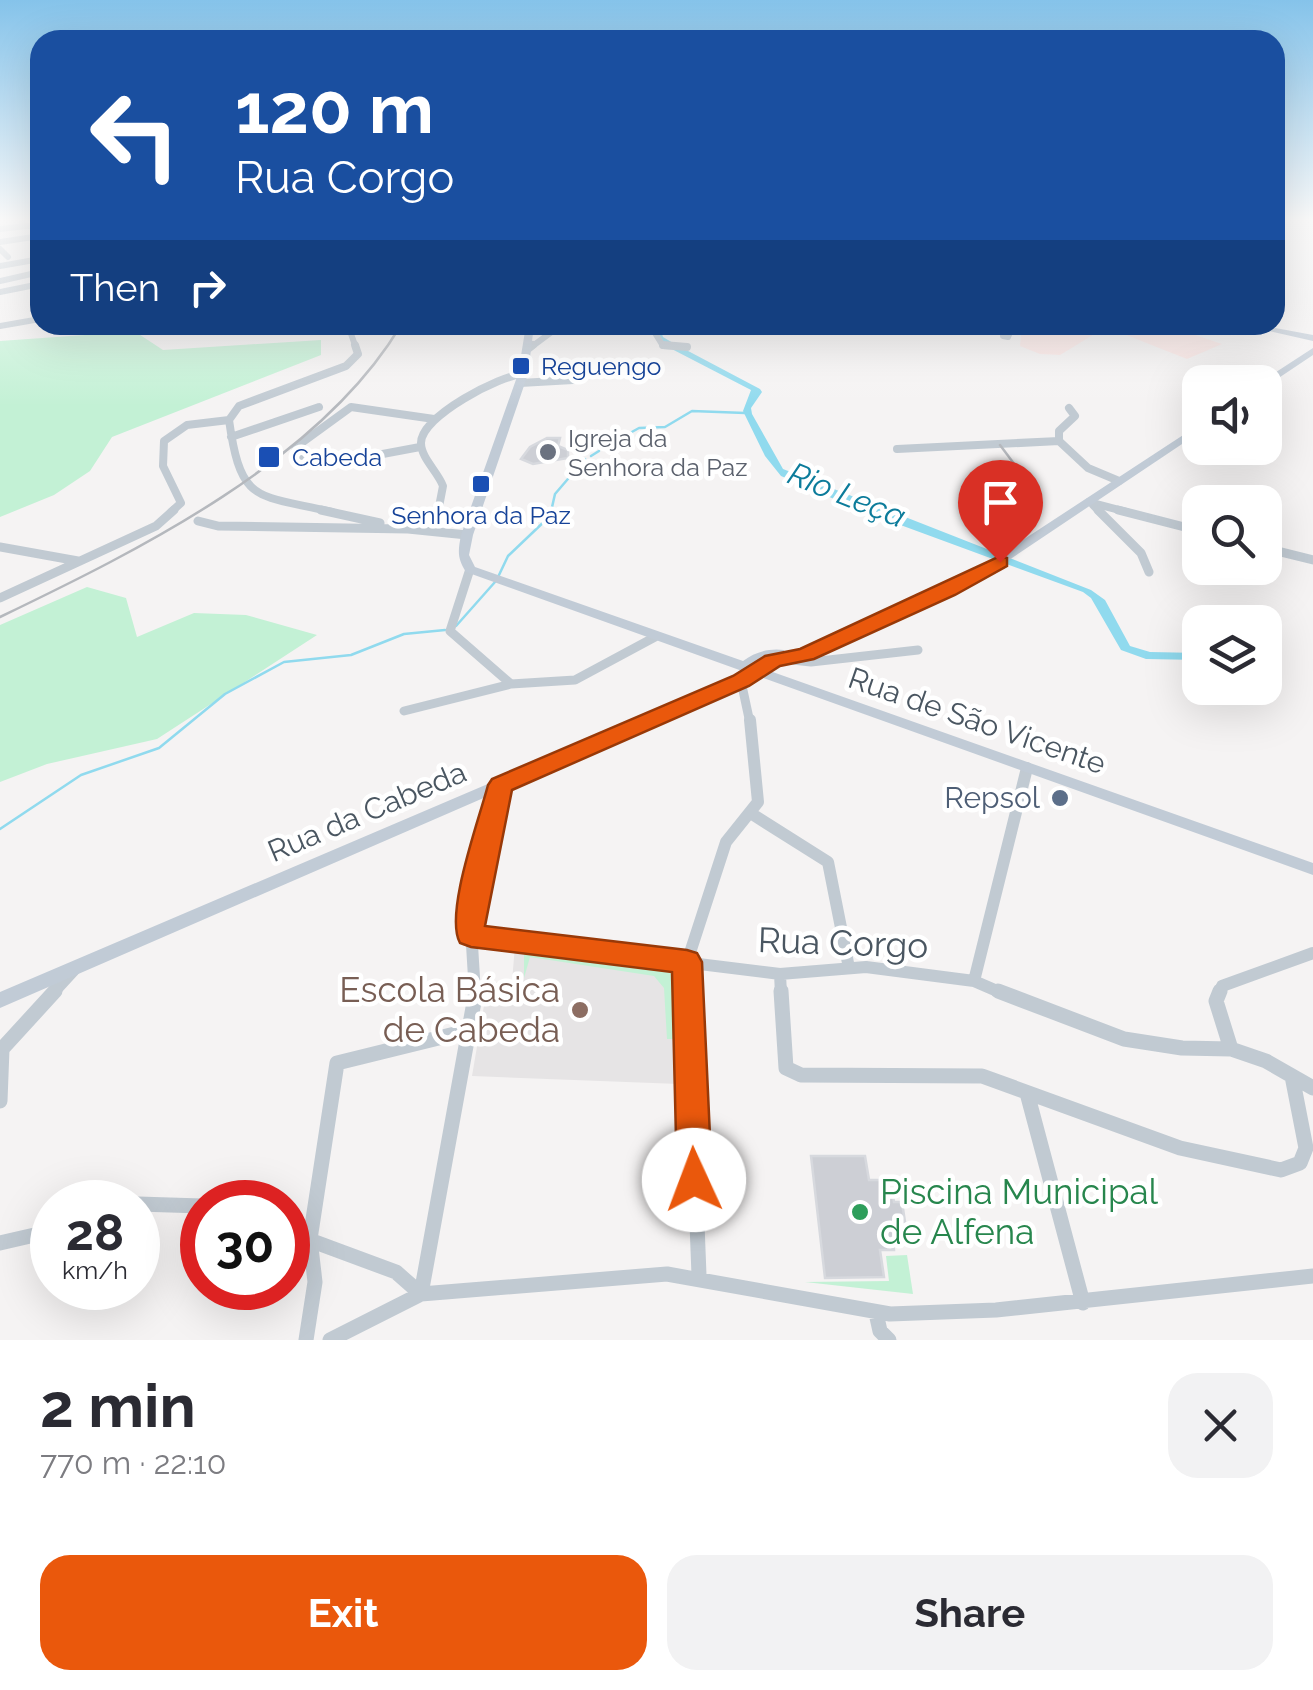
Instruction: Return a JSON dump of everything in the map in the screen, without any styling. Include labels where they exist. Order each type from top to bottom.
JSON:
[{"type":"main road","points":[[1285,333],[1313,338]]},
{"type":"main road","points":[[470,569],[463,555],[467,536],[521,379],[529,335]]},
{"type":"main road","points":[[1282,372],[1313,351]]},
{"type":"main road","points":[[747,676],[948,591],[1005,558],[1182,439]]},
{"type":"main road","name":"Rua de São Vicente","points":[[470,569],[655,636],[747,676],[1027,768],[1313,869]]},
{"type":"main road","points":[[747,676],[750,662],[759,656],[814,650]]},
{"type":"main road","name":"Rua da Cabeda","points":[[0,1000],[747,676]]},
{"type":"street","points":[[0,292],[30,286]]},
{"type":"street","points":[[0,326],[30,321]]},
{"type":"street","points":[[351,335],[358,354],[354,359],[320,378],[240,406],[229,420],[236,469],[258,496],[408,528],[467,536]]},
{"type":"street","points":[[528,349],[547,335]]},
{"type":"street","points":[[653,335],[668,349],[687,347]]},
{"type":"street","points":[[434,420],[350,408],[296,447],[294,454],[324,460],[361,459],[420,446],[434,420],[449,408],[484,394],[503,375],[572,380]]},
{"type":"street","points":[[231,437],[319,407]]},
{"type":"street","points":[[1069,408],[1075,416],[1059,431],[1060,441],[1088,468],[1119,481]]},
{"type":"street","points":[[0,598],[156,526],[174,513],[182,504],[164,466],[164,441],[187,425],[229,420]]},
{"type":"street","points":[[897,449],[1060,441]]},
{"type":"street","points":[[420,446],[443,486],[434,531]]},
{"type":"street","points":[[1089,502],[1182,526]]},
{"type":"street","points":[[1089,502],[1140,553],[1149,572]]},
{"type":"street","points":[[198,521],[218,526],[408,528]]},
{"type":"street","points":[[0,547],[78,561]]},
{"type":"street","points":[[1282,552],[1313,560]]},
{"type":"street","points":[[470,569],[450,631],[512,684]]},
{"type":"street","points":[[404,711],[512,684],[575,680],[655,636]]},
{"type":"street","points":[[784,658],[810,662],[918,650]]},
{"type":"street","points":[[698,1275],[687,962],[726,842],[758,802],[747,676]]},
{"type":"street","points":[[974,981],[1027,768]]},
{"type":"street","points":[[421,1294],[472,1030],[478,969],[470,912],[501,785]]},
{"type":"street","points":[[752,814],[828,862],[849,968]]},
{"type":"street","name":"Rua Corgo","points":[[471,936],[780,974],[849,968],[974,981],[1124,1039],[1232,1049],[1313,1088]]},
{"type":"street","points":[[1232,1049],[1216,1001],[1222,986],[1233,978],[1313,953]]},
{"type":"street","points":[[0,1101],[2,1049],[78,966]]},
{"type":"street","points":[[780,974],[783,1054],[786,1068],[800,1075],[982,1076],[1127,1132],[1281,1170],[1300,1163],[1306,1148],[1292,1076]]},
{"type":"street","points":[[306,1340],[315,1282],[310,1239],[336,1062],[472,1030]]},
{"type":"street","points":[[1026,1093],[1083,1302]]},
{"type":"street","points":[[0,1243],[30,1236]]},
{"type":"street","points":[[310,1239],[396,1272],[421,1294]]},
{"type":"street","points":[[330,1340],[421,1294],[698,1275],[830,1307],[876,1313],[971,1313],[1313,1276]]},
{"type":"street","points":[[876,1313],[880,1330],[889,1340]]},
{"type":"shaded area","points":[[1021,335],[1093,335],[1060,355],[1040,354],[1020,346]]},
{"type":"shaded area","points":[[1126,335],[1195,335],[1222,344],[1187,359]]},
{"type":"shaded area","name":"Escola Básica de Cabeda","points":[[515,945],[671,971],[675,979],[679,1084],[472,1076],[488,982],[512,982]]},
{"type":"green space","points":[[140,335],[163,350],[321,340],[321,355],[112,437],[90,471],[54,495],[0,517],[0,341]]},
{"type":"green space","points":[[87,587],[126,598],[137,637],[194,613],[246,615],[317,635],[157,739],[47,764],[0,782],[0,625]]},
{"type":"green space","points":[[524,946],[667,968],[675,979],[677,1039],[667,1039],[664,988],[654,976],[530,957],[524,978]]},
{"type":"green space","points":[[907,1255],[913,1294],[805,1282],[889,1281],[886,1256]]},
{"type":"water","name":"Rio Leça","points":[[659,335],[760,389],[752,414],[783,469],[1091,590],[1105,600],[1130,646],[1150,652],[1182,653],[1182,660],[1146,659],[1121,650],[1091,598],[1083,592],[857,509],[781,476],[765,456],[743,411],[751,390],[666,346]]},
{"type":"building","name":"Igreja da Senhora da Paz","points":[[547,438],[560,438],[558,446],[568,450],[568,458],[533,464],[521,459],[530,447]]},
{"type":"building","name":"Piscina Municipal de Alfena","points":[[811,1156],[865,1156],[869,1180],[883,1180],[885,1191],[892,1191],[894,1202],[902,1202],[905,1222],[897,1222],[900,1238],[893,1238],[894,1250],[880,1250],[884,1277],[825,1278]]},
{"type":"waterway","points":[[603,448],[639,428],[665,427],[692,411],[745,413]]},
{"type":"waterway","points":[[591,456],[599,451]]},
{"type":"waterway","points":[[499,575],[508,556],[550,516],[555,494],[585,459]]},
{"type":"waterway","points":[[456,626],[495,582]]},
{"type":"waterway","points":[[0,829],[81,775],[159,748],[225,694],[284,662],[351,655],[404,634],[445,630]]},
{"type":"railway","points":[[0,617],[110,562],[222,497],[324,419],[366,374],[394,335]]},
{"type":"railway","points":[[1000,445],[1018,469]]},
{"type":"place","name":"Reguengo","points":[[521,366]]},
{"type":"place","name":"Igreja da Senhora da Paz","points":[[548,452]]},
{"type":"place","name":"Cabeda","points":[[269,457]]},
{"type":"place","name":"Senhora da Paz","points":[[481,484]]},
{"type":"place","name":"Repsol","points":[[1060,798]]},
{"type":"place","name":"Escola Básica de Cabeda","points":[[580,1010]]},
{"type":"place","name":"Piscina Municipal de Alfena","points":[[860,1212]]},
{"type":"route","points":[[694,1180],[687,962],[471,936],[470,912],[501,785],[741,681],[773,660],[806,655],[948,591],[1000,562]]}]
